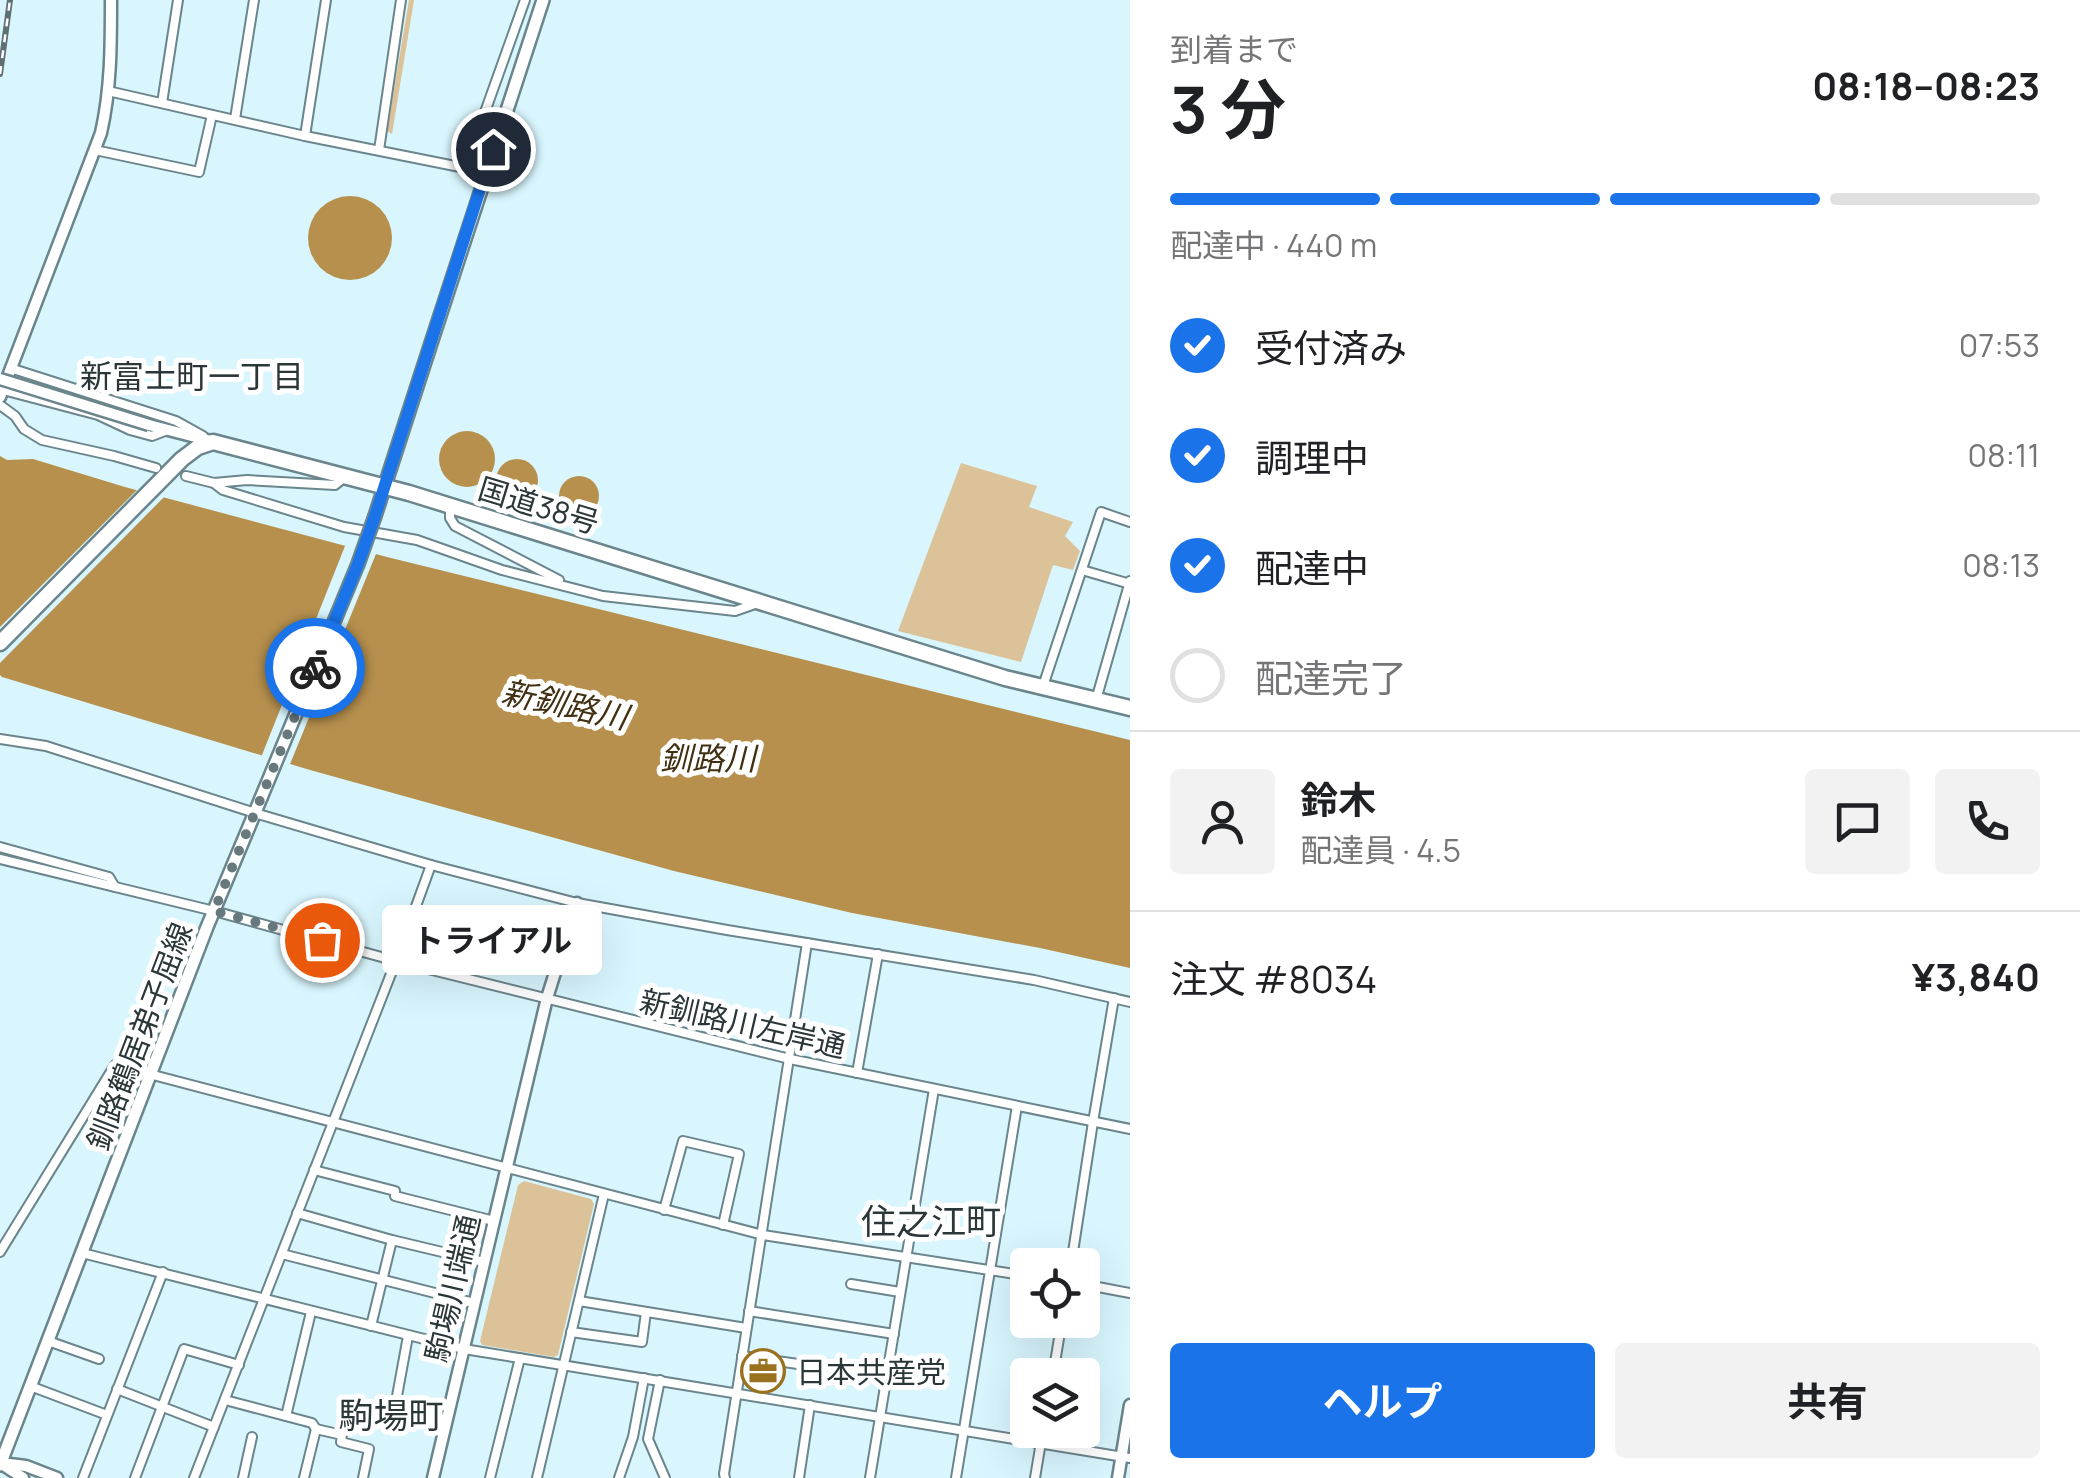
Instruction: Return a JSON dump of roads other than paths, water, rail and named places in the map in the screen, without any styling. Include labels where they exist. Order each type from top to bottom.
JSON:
[{"type":"highway","name":"国道38号","points":[[213,442],[385,486],[1006,678],[1130,708]]},
{"type":"highway","points":[[0,643],[162,472],[198,447],[213,442]]},
{"type":"main road","name":"釧路鶴居弟子屈線","points":[[0,1464],[214,911],[358,564],[543,0]]},
{"type":"street","points":[[1,393],[101,133],[108,92],[111,0]]},
{"type":"street","points":[[162,102],[178,0]]},
{"type":"street","points":[[235,120],[254,0]]},
{"type":"street","points":[[305,136],[326,0]]},
{"type":"street","points":[[379,150],[401,0]]},
{"type":"street","points":[[108,92],[465,168],[525,0]]},
{"type":"street","points":[[95,150],[198,172],[212,115]]},
{"type":"street","points":[[10,368],[176,421],[213,442]]},
{"type":"street","points":[[1,393],[149,424],[213,442]]},
{"type":"street","points":[[1,393],[98,415],[152,436],[168,430]]},
{"type":"street","points":[[1,393],[24,430],[42,440],[114,456],[162,472]]},
{"type":"street","points":[[186,476],[214,483],[246,480],[334,485],[345,477]]},
{"type":"street","points":[[214,483],[223,490],[344,527],[418,540],[502,570],[603,596],[735,611],[762,603]]},
{"type":"street","points":[[450,506],[450,518],[456,526],[572,587]]},
{"type":"street","points":[[1043,686],[1101,512],[1130,522]]},
{"type":"street","points":[[1082,570],[1130,583],[1096,700]]},
{"type":"street","points":[[0,739],[46,746],[255,813],[577,903],[1034,980],[1130,1002]]},
{"type":"street","points":[[0,847],[108,877],[116,887]]},
{"type":"street","name":"新釧路川左岸通","points":[[0,859],[790,1060],[1130,1130]]},
{"type":"street","points":[[194,1478],[431,865]]},
{"type":"street","name":"駒場川端通","points":[[434,1478],[547,998],[577,903]]},
{"type":"street","points":[[726,1478],[807,942]]},
{"type":"street","points":[[857,1072],[878,954]]},
{"type":"street","points":[[1073,1248],[1114,998]]},
{"type":"street","points":[[0,1252],[115,1065],[762,1235],[1010,1273]]},
{"type":"street","points":[[870,1478],[934,1089]]},
{"type":"street","points":[[956,1478],[1017,1106]]},
{"type":"street","points":[[664,1210],[683,1140],[738,1154],[723,1225]]},
{"type":"street","points":[[314,1170],[396,1190],[394,1196],[494,1221]]},
{"type":"street","points":[[538,1478],[604,1194]]},
{"type":"street","points":[[297,1213],[484,1262]]},
{"type":"street","points":[[371,1326],[392,1240]]},
{"type":"street","points":[[82,1253],[464,1349],[1010,1438]]},
{"type":"street","points":[[282,1254],[474,1303]]},
{"type":"street","points":[[83,1478],[163,1272]]},
{"type":"street","points":[[851,1284],[900,1292]]},
{"type":"street","points":[[1100,1287],[1130,1293]]},
{"type":"street","points":[[579,1301],[746,1328]]},
{"type":"street","points":[[749,1311],[894,1334]]},
{"type":"street","points":[[286,1416],[312,1312]]},
{"type":"street","points":[[572,1332],[642,1342],[646,1312]]},
{"type":"street","points":[[408,1336],[395,1406],[447,1420]]},
{"type":"street","points":[[48,1340],[99,1359]]},
{"type":"street","points":[[135,1478],[184,1349],[239,1364]]},
{"type":"street","points":[[742,1356],[812,1366]]},
{"type":"street","points":[[490,1478],[520,1358]]},
{"type":"street","points":[[618,1478],[632,1438],[644,1378]]},
{"type":"street","points":[[660,1380],[648,1440],[665,1478]]},
{"type":"street","points":[[30,1386],[107,1416]]},
{"type":"street","points":[[118,1390],[214,1427]]},
{"type":"street","points":[[225,1400],[312,1423],[316,1430],[304,1478]]},
{"type":"street","points":[[799,1478],[810,1405]]},
{"type":"street","points":[[1118,1478],[1126,1457],[1130,1405]]},
{"type":"street","points":[[316,1430],[342,1435],[341,1442],[369,1449],[363,1478]]},
{"type":"street","points":[[244,1478],[252,1436]]},
{"type":"street","points":[[632,1438],[648,1440]]},
{"type":"street","points":[[1036,1478],[1040,1448]]},
{"type":"street","points":[[1071,1448],[1126,1457]]},
{"type":"street","points":[[0,1464],[22,1478]]},
{"type":"street","points":[[0,1464],[26,1466],[58,1478]]},
{"type":"water","points":[[350,196],[366,199],[380,208],[389,222],[389,254],[380,268],[366,277],[350,280],[334,277],[320,268],[311,254],[308,238],[311,222],[320,208],[334,199]]},
{"type":"water","points":[[467,431],[487,439],[495,459],[487,479],[467,487],[447,479],[439,459],[447,439]]},
{"type":"water","name":"釧路川","points":[[0,456],[7,460],[33,459],[387,557],[1130,740],[1130,968],[852,913],[674,871],[310,770],[2,677]]},
{"type":"water","points":[[517,459],[532,465],[538,480],[532,495],[517,501],[502,495],[496,480],[502,465]]},
{"type":"water","points":[[579,476],[593,482],[599,496],[593,510],[579,516],[565,510],[559,496],[565,482]]},
{"type":"railway","points":[[0,74],[10,0]]},
{"type":"place","name":"トライアル","points":[[322,940]]},
{"type":"place","name":"日本共産党","points":[[763,1371]]},
{"type":"district","name":"新富士町一丁目","points":[[192,376]]},
{"type":"district","name":"住之江町","points":[[931,1221]]},
{"type":"district","name":"駒場町","points":[[391,1415]]},
{"type":"water label","name":"新釧路川","points":[[565,704]]}]
